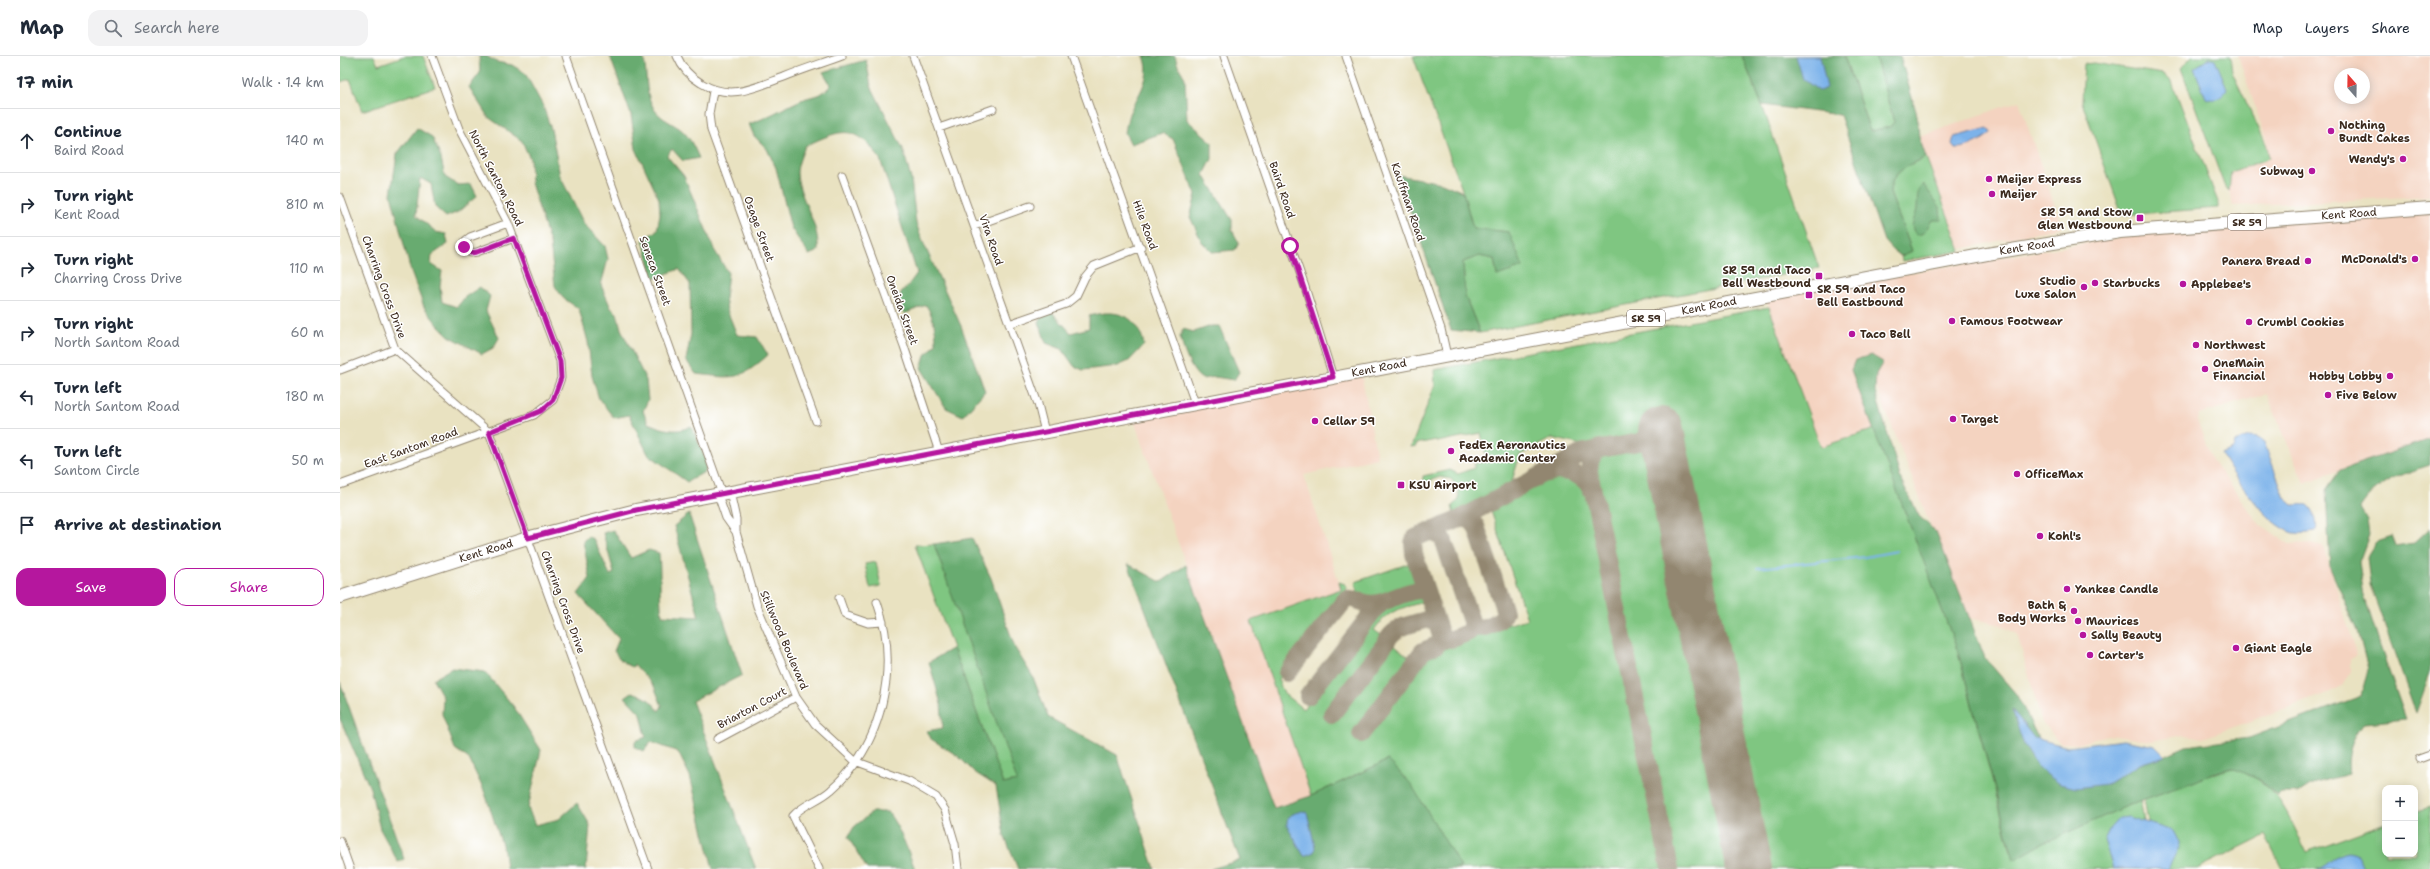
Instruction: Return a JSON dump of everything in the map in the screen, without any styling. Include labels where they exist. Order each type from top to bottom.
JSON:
[{"type":"main road","name":"Kent Road","points":[[340,597],[528,538],[615,515],[1195,403],[1863,277],[2120,232],[2430,208]]},
{"type":"street","name":"North Santom Road","points":[[432,56],[459,129],[508,223],[560,361],[561,378],[553,400],[541,411],[489,432]]},
{"type":"street","name":"Seneca Street","points":[[566,56],[723,494]]},
{"type":"street","points":[[677,56],[690,76],[713,91],[737,92],[748,90],[842,56]]},
{"type":"street","name":"Vira Road","points":[[913,56],[1038,404],[1045,432]]},
{"type":"street","name":"Hile Road","points":[[1071,56],[1141,247],[1195,403]]},
{"type":"street","name":"Baird Road","points":[[1224,56],[1305,288],[1333,377]]},
{"type":"street","name":"Kauffman Road","points":[[1346,56],[1438,322],[1448,356]]},
{"type":"street","name":"Osage Street","points":[[713,91],[710,114],[711,130],[816,422]]},
{"type":"street","points":[[939,128],[993,109]]},
{"type":"street","name":"Oneida Street","points":[[842,175],[904,346],[939,452]]},
{"type":"street","name":"Charring Cross Drive","points":[[340,197],[395,349],[489,432],[648,869]]},
{"type":"street","points":[[974,226],[1030,206]]},
{"type":"street","points":[[508,223],[470,237],[466,240],[464,247],[471,253],[477,252],[514,238]]},
{"type":"street","points":[[1009,324],[1066,304],[1076,296],[1085,277],[1094,266],[1141,247]]},
{"type":"street","points":[[340,370],[395,349]]},
{"type":"street","name":"East Santom Road","points":[[340,485],[489,432]]},
{"type":"street","name":"Stillwood Boulevard","points":[[723,494],[726,518],[736,532]]},
{"type":"street","name":"Stillwood Boulevard","points":[[723,494],[736,519],[736,532],[757,606],[796,697],[815,724],[855,761],[909,781],[936,798],[945,810],[955,844],[958,869]]},
{"type":"street","points":[[839,598],[845,615],[868,623],[883,622]]},
{"type":"street","points":[[819,869],[794,816],[799,809],[831,791],[855,761],[867,742],[879,716],[888,672],[883,622],[877,602]]},
{"type":"street","name":"Briarton Court","points":[[718,739],[796,697]]},
{"type":"street","points":[[2419,759],[2430,755]]},
{"type":"street","points":[[340,841],[350,869]]},
{"type":"shaded area","points":[[2238,56],[2430,56],[2430,196],[2233,206],[2229,191],[2231,172],[2269,158],[2267,142]]},
{"type":"shaded area","points":[[2019,101],[2062,227],[1961,249],[1919,137]]},
{"type":"shaded area","points":[[2430,210],[2430,439],[2304,483],[2267,394],[2199,414],[2197,420],[2212,460],[2261,526],[2289,544],[2311,543],[2323,546],[2357,655],[2351,659],[2351,671],[2342,686],[2331,692],[2203,738],[2185,735],[2151,741],[2108,735],[2077,744],[2060,743],[2042,722],[2017,634],[2001,625],[1970,618],[1961,604],[1866,360],[1851,370],[1875,429],[1821,447],[1765,297],[2146,233]]},
{"type":"shaded area","points":[[1361,372],[1377,458],[1304,475],[1341,589],[1251,622],[1311,796],[1274,808],[1132,415]]},
{"type":"green space","points":[[340,56],[374,56],[378,65],[404,56],[423,56],[435,87],[362,111],[350,79],[340,82]]},
{"type":"green space","points":[[479,56],[486,56],[497,62],[512,65],[525,73],[543,106],[551,129],[560,176],[584,224],[605,246],[608,259],[601,285],[611,308],[617,313],[621,329],[646,380],[648,400],[643,411],[648,423],[670,430],[680,430],[691,426],[705,457],[706,471],[687,482],[648,454],[629,415],[614,418],[599,399],[592,376],[588,342],[579,309],[563,298],[555,286],[550,243],[531,183],[530,159],[522,141],[488,117],[469,87],[480,73]]},
{"type":"green space","points":[[610,56],[643,56],[648,95],[655,111],[686,134],[699,158],[683,161],[672,149],[667,156],[684,176],[715,251],[728,273],[725,298],[727,310],[737,335],[757,337],[768,355],[758,364],[742,374],[719,377],[696,374],[686,360],[691,334],[690,284],[679,269],[653,279],[643,240],[657,230],[660,214],[659,199],[636,149],[631,115]]},
{"type":"green space","points":[[1144,56],[1175,56],[1178,66],[1185,78],[1187,120],[1212,142],[1212,159],[1204,175],[1232,220],[1232,230],[1239,243],[1235,250],[1212,252],[1202,242],[1190,217],[1196,195],[1173,139],[1162,133],[1131,144],[1125,133],[1129,114],[1146,79],[1147,72]]},
{"type":"green space","points":[[1413,56],[1742,56],[1762,105],[1819,268],[1480,333],[1465,296],[1463,262],[1479,256],[1494,259],[1497,276],[1509,232],[1473,228],[1463,192]]},
{"type":"green space","points":[[1742,56],[1844,56],[1870,131],[1890,127],[1894,122],[1875,56],[1900,56],[1917,115],[1919,137],[1926,157],[1897,174],[1891,185],[1890,193],[1912,251],[1901,256],[1893,251],[1884,241],[1840,115],[1762,105]]},
{"type":"green space","points":[[1844,56],[1875,56],[1894,122],[1890,127],[1870,131]]},
{"type":"green space","points":[[2192,56],[2230,56],[2232,72],[2267,146],[2269,158],[2231,172],[2229,191],[2224,185],[2181,68]]},
{"type":"green space","points":[[866,60],[871,86],[903,149],[911,179],[916,223],[961,326],[985,391],[963,416],[946,408],[921,368],[925,356],[936,344],[936,333],[929,310],[926,305],[904,314],[899,303],[901,292],[907,287],[917,273],[880,159],[863,139],[855,134],[838,133],[805,146],[797,173],[801,193],[813,221],[818,241],[818,251],[809,255],[791,228],[776,168],[767,149],[754,136],[749,124],[801,100],[817,96],[823,92],[831,85],[823,72]]},
{"type":"green space","points":[[2094,63],[2163,74],[2172,82],[2218,202],[2218,208],[2122,215],[2082,102],[2084,64]]},
{"type":"green space","points":[[417,128],[432,137],[441,158],[445,177],[458,185],[471,184],[477,196],[458,212],[446,217],[435,207],[431,184],[420,178],[416,215],[436,232],[446,234],[448,244],[432,255],[431,264],[442,271],[440,286],[442,302],[457,307],[465,297],[480,287],[490,296],[486,311],[499,338],[493,348],[482,354],[449,336],[437,324],[424,307],[411,272],[391,194],[397,154]]},
{"type":"green space","points":[[1926,157],[1961,251],[1902,261],[1901,256],[1912,251],[1890,193],[1891,185],[1897,174],[1902,170]]},
{"type":"green space","points":[[1398,175],[1442,183],[1463,192],[1473,228],[1509,232],[1523,267],[1497,276],[1494,259],[1479,256],[1463,262],[1465,296],[1480,333],[1451,330]]},
{"type":"green space","points":[[1923,184],[1940,207],[1941,220],[1932,220],[1924,233],[1917,235],[1914,232],[1912,225],[1916,212],[1918,192]]},
{"type":"green space","points":[[1769,307],[1821,447],[1875,429],[1958,652],[2011,851],[2140,800],[2153,869],[1759,869],[1670,428],[1582,445],[1552,438],[1520,455],[1511,484],[1454,514],[1452,506],[1459,500],[1458,488],[1451,479],[1440,477],[1423,483],[1423,476],[1450,470],[1458,474],[1474,468],[1474,464],[1487,461],[1481,433],[1437,442],[1436,440],[1416,444],[1416,446],[1411,447],[1435,385],[1434,370]]},
{"type":"green space","points":[[1052,312],[1071,333],[1089,328],[1089,316],[1108,313],[1125,316],[1137,327],[1144,345],[1129,361],[1118,366],[1083,370],[1074,366],[1062,349],[1046,343],[1039,322],[1042,316]]},
{"type":"green space","points":[[1211,326],[1219,326],[1239,372],[1234,380],[1215,377],[1202,379],[1194,371],[1188,360],[1180,337],[1183,329],[1194,332]]},
{"type":"green space","points":[[1871,355],[1883,362],[1876,374],[1875,391],[1901,480],[1919,516],[1936,532],[1985,658],[2016,694],[2037,736],[2038,768],[2107,784],[2139,764],[2164,756],[2186,746],[2249,738],[2361,696],[2368,669],[2358,631],[2330,568],[2326,490],[2340,470],[2430,439],[2430,465],[2400,476],[2382,485],[2366,499],[2360,508],[2367,520],[2369,535],[2359,562],[2364,595],[2380,646],[2406,719],[2364,723],[2356,735],[2351,747],[2348,760],[2349,774],[2312,784],[2298,793],[2281,793],[2278,796],[2260,780],[2232,768],[2212,773],[2196,781],[2136,802],[2044,843],[2014,860],[1958,652],[1851,370],[1855,360]]},
{"type":"green space","points":[[1639,447],[1650,450],[1656,459],[1739,869],[1676,869],[1595,466],[1602,455]]},
{"type":"green space","points":[[1560,477],[1577,483],[1588,497],[1664,869],[1454,869],[1461,867],[1388,760],[1311,796],[1251,621],[1341,589],[1339,582],[1345,584],[1347,588],[1343,594],[1278,679],[1284,694],[1303,709],[1379,611],[1388,606],[1421,597],[1423,602],[1401,608],[1390,614],[1379,623],[1374,630],[1385,638],[1329,713],[1334,716],[1391,643],[1413,660],[1357,734],[1363,738],[1424,657],[1493,629],[1527,619],[1491,511],[1540,483]]},
{"type":"green space","points":[[689,514],[742,675],[692,701],[756,869],[713,869],[690,776],[678,752],[651,742],[644,751],[635,747],[635,741],[646,737],[641,714],[625,697],[632,692],[641,695],[650,701],[659,711],[662,706],[654,686],[634,664],[633,667],[624,663],[618,656],[614,651],[619,639],[578,594],[590,578],[583,541],[588,536],[594,540],[610,575],[614,573],[603,533],[613,530],[631,558],[649,550],[659,553],[662,615],[699,617],[674,526]]},
{"type":"green space","points":[[2430,528],[2430,674],[2416,713],[2370,585],[2367,557],[2377,541],[2392,536],[2396,546],[2414,543]]},
{"type":"green space","points":[[972,538],[991,578],[1015,648],[1033,677],[1048,717],[1117,755],[1155,869],[1018,869],[1004,835],[996,786],[974,772],[958,756],[931,739],[927,731],[943,728],[941,704],[929,662],[953,648],[1003,784],[1017,781],[934,544]]},
{"type":"green space","points":[[934,544],[1018,781],[1003,784],[915,545]]},
{"type":"green space","points":[[876,562],[881,586],[870,588],[865,564]]},
{"type":"green space","points":[[1410,563],[1416,582],[1414,586],[1369,599],[1358,592],[1355,583],[1358,581]]},
{"type":"green space","points":[[1128,564],[1161,582],[1186,565],[1274,808],[1311,796],[1388,760],[1411,784],[1461,867],[1454,869],[1211,869],[1240,860]]},
{"type":"green space","points":[[452,668],[485,672],[514,707],[541,750],[528,808],[535,825],[559,819],[577,803],[590,825],[586,869],[506,869],[504,851],[485,793],[469,759],[455,749],[442,714],[443,697],[433,679]]},
{"type":"green space","points":[[340,682],[404,859],[398,862],[380,829],[370,788],[340,719]]},
{"type":"green space","points":[[2232,768],[2248,774],[2271,790],[2279,800],[2293,824],[2306,852],[2382,824],[2382,857],[2418,857],[2418,811],[2430,807],[2430,866],[2426,869],[2282,869],[2265,835],[2197,869],[2156,869],[2144,799]]},
{"type":"green space","points":[[872,812],[888,812],[900,833],[915,869],[867,869],[848,837],[854,827]]},
{"type":"water","points":[[1796,56],[1820,56],[1827,88],[1819,91],[1803,79]]},
{"type":"water","points":[[2210,58],[2215,59],[2227,88],[2224,94],[2216,99],[2206,98],[2194,68]]},
{"type":"water","points":[[1988,128],[1991,133],[1974,144],[1955,148],[1952,144],[1954,137]]},
{"type":"water","points":[[2249,437],[2258,438],[2264,442],[2285,498],[2293,505],[2308,505],[2310,507],[2314,513],[2316,521],[2316,532],[2294,533],[2284,529],[2263,511],[2234,475],[2221,454],[2233,449],[2235,442]]},
{"type":"water","points":[[2012,709],[2034,738],[2068,747],[2123,740],[2155,746],[2165,756],[2139,764],[2107,784],[2076,788],[2060,784],[2038,768],[2024,745]]},
{"type":"water","points":[[1302,811],[1307,812],[1315,847],[1314,852],[1304,856],[1287,826],[1289,817]]},
{"type":"water","points":[[2129,817],[2173,831],[2179,842],[2179,847],[2168,869],[2113,869],[2104,840],[2110,828],[2119,818]]},
{"type":"water","points":[[2349,852],[2356,854],[2364,869],[2318,869],[2336,857]]},
{"type":"waterway","points":[[1757,568],[1865,557],[1897,551]]},
{"type":"taxiway","points":[[1361,734],[1423,651],[1437,645],[1442,639],[1414,554],[1413,543],[1415,538],[1460,519],[1584,452],[1645,441],[1656,447],[1668,466]]},
{"type":"taxiway","points":[[1600,448],[1591,458],[1589,471],[1670,869]]},
{"type":"taxiway","points":[[1548,473],[1562,471],[1574,474],[1585,481],[1593,492]]},
{"type":"taxiway","points":[[1460,519],[1469,519],[1476,526],[1505,612],[1501,619],[1487,626],[1478,628],[1474,627],[1472,624]]},
{"type":"taxiway","points":[[1428,531],[1436,533],[1443,539],[1472,624],[1469,632],[1450,640],[1444,639],[1442,635]]},
{"type":"taxiway","points":[[1287,673],[1346,599],[1354,599],[1370,604],[1382,602],[1405,593],[1418,591],[1427,593]]},
{"type":"taxiway","points":[[1308,696],[1375,609],[1383,602]]},
{"type":"taxiway","points":[[1332,714],[1393,633],[1398,629],[1429,619],[1433,611]]},
{"type":"runway","points":[[1661,430],[1749,869]]},
{"type":"place","name":"Nothing Bundt Cakes","points":[[2331,131]]},
{"type":"place","name":"Wendy's","points":[[2403,159]]},
{"type":"place","name":"Subway","points":[[2312,171]]},
{"type":"place","name":"Meijer Express","points":[[1989,179]]},
{"type":"place","name":"Meijer","points":[[1992,194]]},
{"type":"place","name":"SR 59 and Stow Glen Westbound","points":[[2140,218]]},
{"type":"place","name":"McDonald's","points":[[2415,259]]},
{"type":"place","name":"Panera Bread","points":[[2308,261]]},
{"type":"place","name":"SR 59 and Taco Bell Westbound","points":[[1819,276]]},
{"type":"place","name":"Starbucks","points":[[2095,283]]},
{"type":"place","name":"Applebee's","points":[[2183,284]]},
{"type":"place","name":"Studio Luxe Salon","points":[[2084,287]]},
{"type":"place","name":"SR 59 and Taco Bell Eastbound","points":[[1809,295]]},
{"type":"place","name":"Famous Footwear","points":[[1952,321]]},
{"type":"place","name":"Crumbl Cookies","points":[[2249,322]]},
{"type":"place","name":"Taco Bell","points":[[1852,334]]},
{"type":"place","name":"Northwest","points":[[2196,345]]},
{"type":"place","name":"OneMain Financial","points":[[2205,369]]},
{"type":"place","name":"Hobby Lobby","points":[[2390,376]]},
{"type":"place","name":"Five Below","points":[[2328,395]]},
{"type":"place","name":"Target","points":[[1953,419]]},
{"type":"place","name":"Cellar 59","points":[[1315,421]]},
{"type":"place","name":"FedEx Aeronautics Academic Center","points":[[1451,451]]},
{"type":"place","name":"OfficeMax","points":[[2017,474]]},
{"type":"place","name":"KSU Airport","points":[[1401,485]]},
{"type":"place","name":"Kohl's","points":[[2040,536]]},
{"type":"place","name":"Yankee Candle","points":[[2067,589]]},
{"type":"place","name":"Bath & Body Works","points":[[2074,611]]},
{"type":"place","name":"Maurices","points":[[2078,621]]},
{"type":"place","name":"Sally Beauty","points":[[2083,635]]},
{"type":"place","name":"Giant Eagle","points":[[2236,648]]},
{"type":"place","name":"Carter's","points":[[2090,655]]},
{"type":"route","points":[[464,247],[471,253],[477,252],[514,238],[560,361],[560,384],[553,400],[548,406],[534,415],[489,432],[528,538],[636,510],[1333,377],[1331,367],[1290,246]]}]
